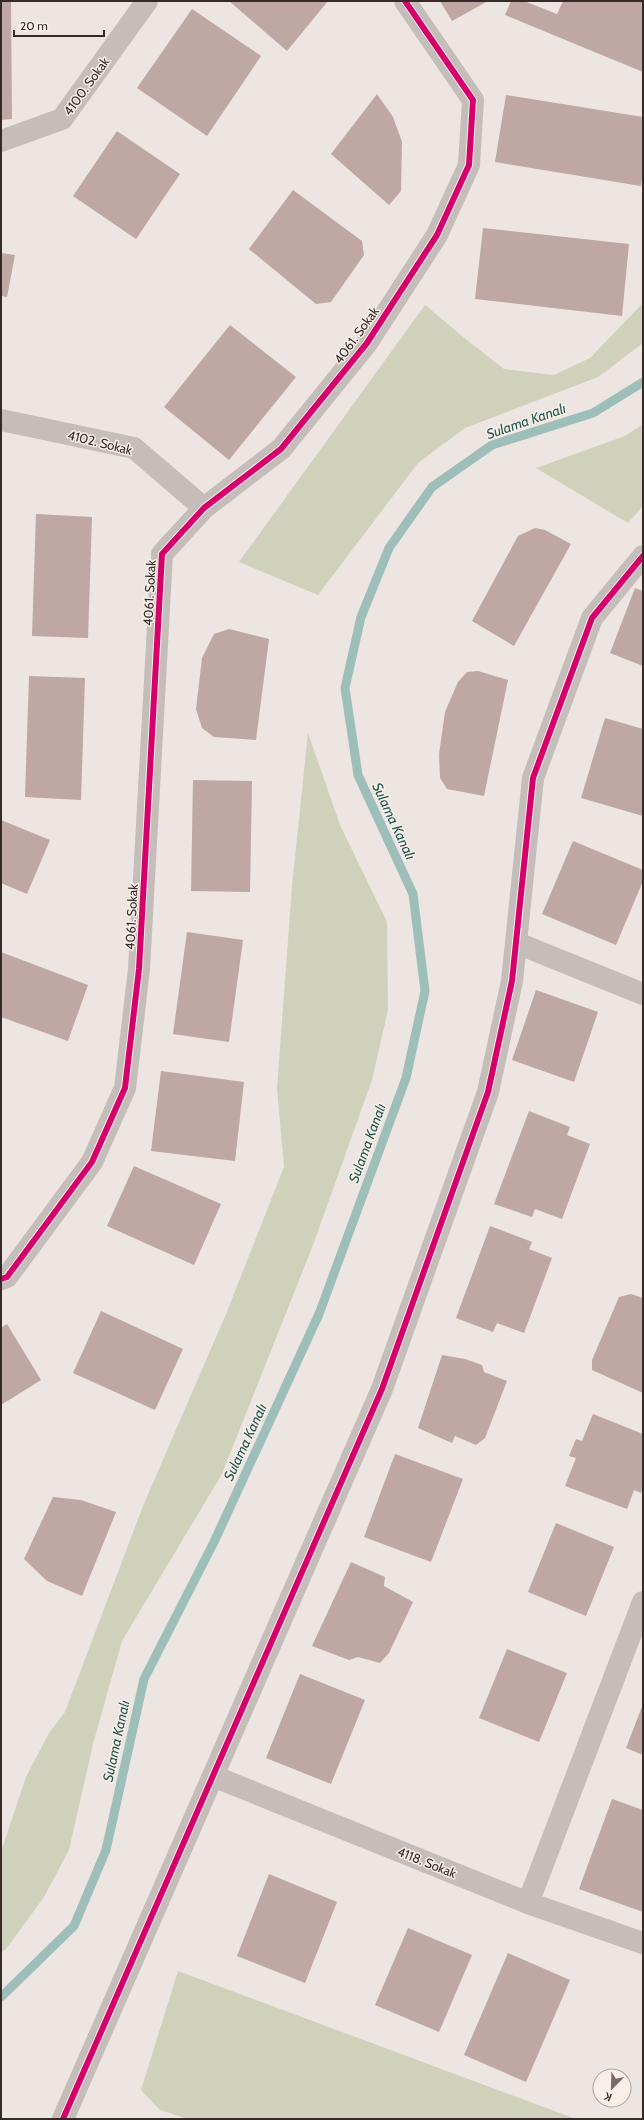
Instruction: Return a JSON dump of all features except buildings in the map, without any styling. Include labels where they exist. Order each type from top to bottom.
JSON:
[{"type":"street","name":"4100. Sokak","points":[[1,141],[62,119],[147,1]]},
{"type":"street","name":"4061. Sokak","points":[[1,1279],[7,1277],[92,1162],[124,1088],[139,969],[162,554],[204,508],[280,449],[367,343],[437,234],[469,165],[472,100],[405,1]]},
{"type":"street","name":"4102. Sokak","points":[[1,420],[134,448],[204,508]]},
{"type":"street","points":[[63,2119],[384,1381],[488,1092],[512,981],[533,778],[592,618],[643,556]]},
{"type":"street","points":[[517,943],[643,994]]},
{"type":"street","points":[[528,1903],[643,1602]]},
{"type":"street","name":"4118. Sokak","points":[[213,1776],[528,1903],[643,1943]]},
{"type":"green space","points":[[643,303],[643,343],[598,377],[465,428],[418,463],[318,595],[239,562],[425,305],[504,369],[554,375],[590,358]]},
{"type":"green space","points":[[643,424],[643,506],[628,523],[536,468],[625,436]]},
{"type":"green space","points":[[308,733],[340,825],[387,922],[388,1010],[372,1080],[313,1245],[222,1474],[122,1641],[93,1744],[69,1850],[44,1897],[6,1949],[1,1952],[1,1852],[26,1777],[49,1733],[65,1712],[143,1506],[226,1314],[284,1167],[277,1089],[292,886]]},
{"type":"green space","points":[[178,1971],[576,2119],[188,2119],[160,2110],[141,2090]]},
{"type":"waterway","name":"Sulama Kanalı","points":[[1,1997],[74,1926],[106,1850],[144,1679],[214,1542],[319,1314],[406,1078],[425,991],[413,894],[358,775],[345,688],[361,617],[389,548],[432,487],[492,445],[593,413],[643,382]]},
{"type":"cycle path","points":[[1,1279],[7,1277],[92,1162],[125,1088],[139,969],[162,554],[204,508],[281,449],[367,343],[437,235],[469,165],[473,100],[405,1]]},
{"type":"cycle path","points":[[63,2119],[382,1389],[488,1092],[512,981],[533,778],[592,618],[643,556]]}]
